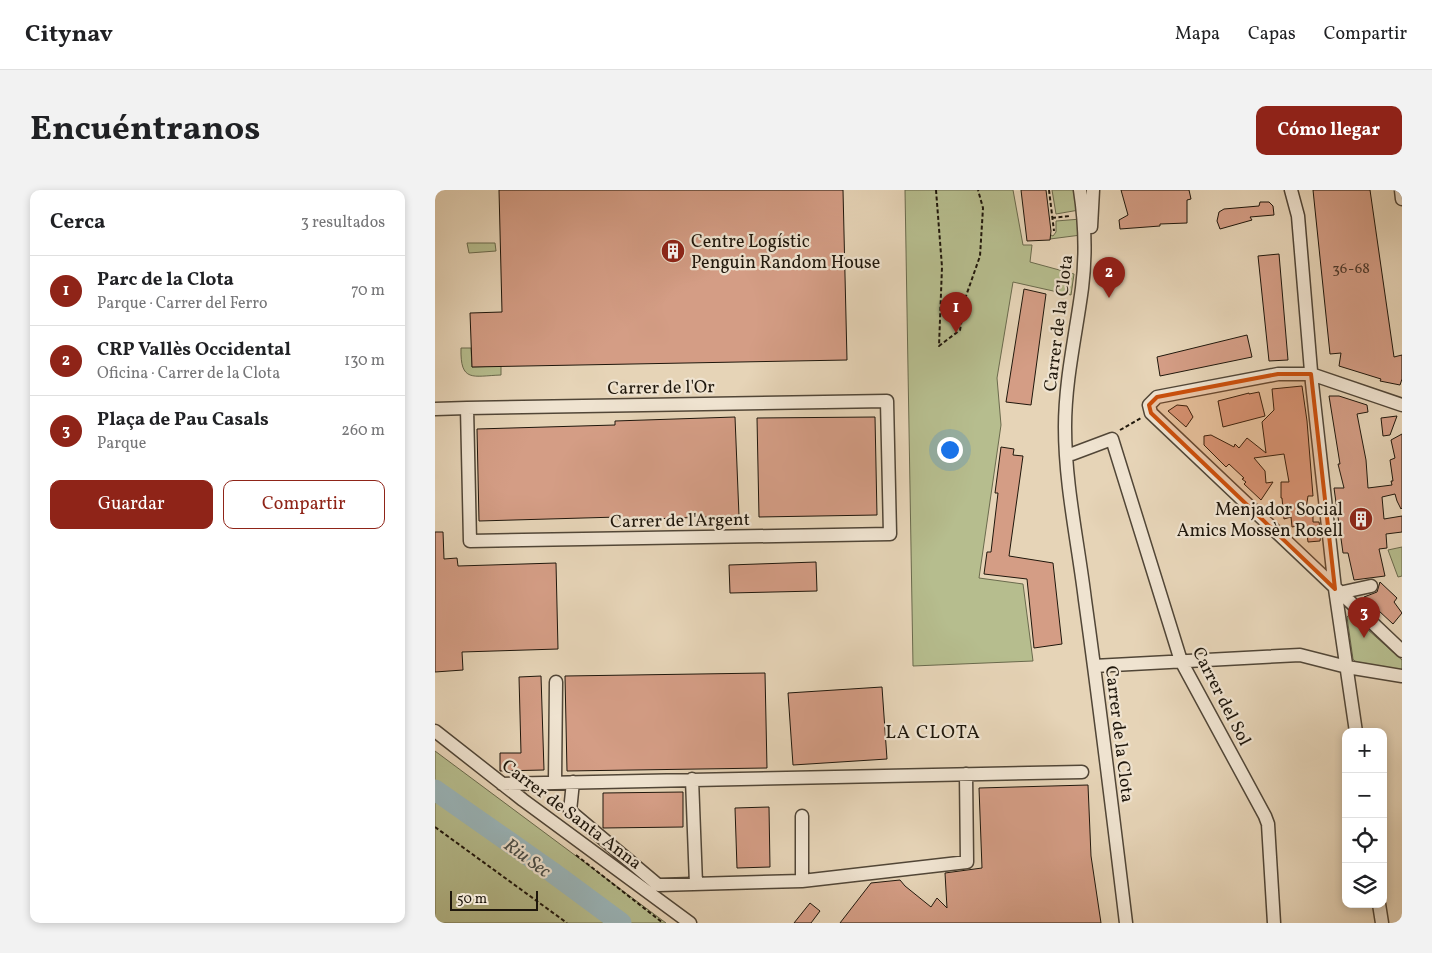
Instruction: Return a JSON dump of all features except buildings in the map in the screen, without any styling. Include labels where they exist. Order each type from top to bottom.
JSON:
[{"type":"street","name":"Carrer de la Clota","points":[[1079,548],[1072,454],[1075,385],[1087,299],[1087,245],[1080,190]]},
{"type":"street","name":"Carrer de la Clota","points":[[1087,245],[1093,190]]},
{"type":"street","points":[[1291,190],[1298,216],[1311,374],[1341,591],[1347,666],[1355,728]]},
{"type":"street","points":[[1401,190],[1402,199]]},
{"type":"street","name":"Carrer de la Clota","points":[[1087,261],[1069,368],[1065,427],[1069,498],[1079,548],[1126,923]]},
{"type":"street","points":[[1402,405],[1311,374],[1278,374],[1157,398],[1149,405],[1151,413],[1341,591],[1402,651]]},
{"type":"street","name":"Carrer de l'Or","points":[[435,409],[887,401],[890,534]]},
{"type":"street","name":"Carrer de l'Argent","points":[[467,408],[470,541],[890,534]]},
{"type":"street","name":"Carrer del Sol","points":[[1072,454],[1112,439],[1181,662],[1265,816],[1274,923]]},
{"type":"street","points":[[1341,591],[1371,586]]},
{"type":"street","points":[[1094,666],[1300,655],[1402,676]]},
{"type":"street","points":[[555,782],[556,682]]},
{"type":"street","name":"Carrer de Santa Anna","points":[[435,732],[689,923]]},
{"type":"street","points":[[502,784],[1082,772]]},
{"type":"street","points":[[573,782],[570,811],[658,886],[689,887],[802,881],[967,862],[966,774]]},
{"type":"street","points":[[689,887],[692,779]]},
{"type":"street","points":[[802,816],[802,881]]},
{"type":"street","points":[[1380,908],[1382,923]]},
{"type":"path","points":[[936,190],[943,267],[939,346],[960,330],[966,296],[980,256],[983,208],[978,190]]},
{"type":"path","points":[[1049,190],[1054,231]]},
{"type":"path","points":[[1053,218],[1084,214]]},
{"type":"path","points":[[1120,430],[1143,417]]},
{"type":"path","points":[[435,827],[567,923]]},
{"type":"highlighted area","points":[[1278,374],[1311,374],[1335,589],[1329,583],[1151,413],[1149,405],[1157,397]]},
{"type":"green space","points":[[905,190],[1013,190],[1023,245],[1032,245],[1030,262],[1074,274],[1071,295],[1013,282],[997,378],[1001,425],[979,578],[1023,584],[1033,661],[913,666]]},
{"type":"green space","points":[[1052,190],[1074,190],[1079,210],[1056,214]]},
{"type":"green space","points":[[1081,219],[1081,235],[1050,239],[1051,235],[1053,236],[1056,232],[1056,221]]},
{"type":"green space","points":[[467,243],[495,243],[496,251],[469,253]]},
{"type":"green space","points":[[461,348],[471,348],[472,367],[501,366],[501,375],[470,375],[463,367]]},
{"type":"green space","points":[[1402,547],[1402,576],[1398,577],[1388,550]]},
{"type":"green space","points":[[1350,614],[1402,660],[1402,673],[1357,664],[1353,659],[1347,617]]},
{"type":"green space","points":[[435,751],[666,923],[435,923]]},
{"type":"waterway","name":"Riu Sec","points":[[435,790],[621,923]]},
{"type":"place","name":"Centre Logístic Penguin Random House","points":[[673,251]]},
{"type":"place","name":"CRP Vallès Occidental","points":[[1109,298]]},
{"type":"place","name":"Parc de la Clota","points":[[956,333]]},
{"type":"place","name":"Menjador Social Amics Mossèn Rosell","points":[[1361,519]]},
{"type":"place","name":"Plaça de Pau Casals","points":[[1364,638]]},
{"type":"district","name":"LA CLOTA","points":[[933,731]]}]
